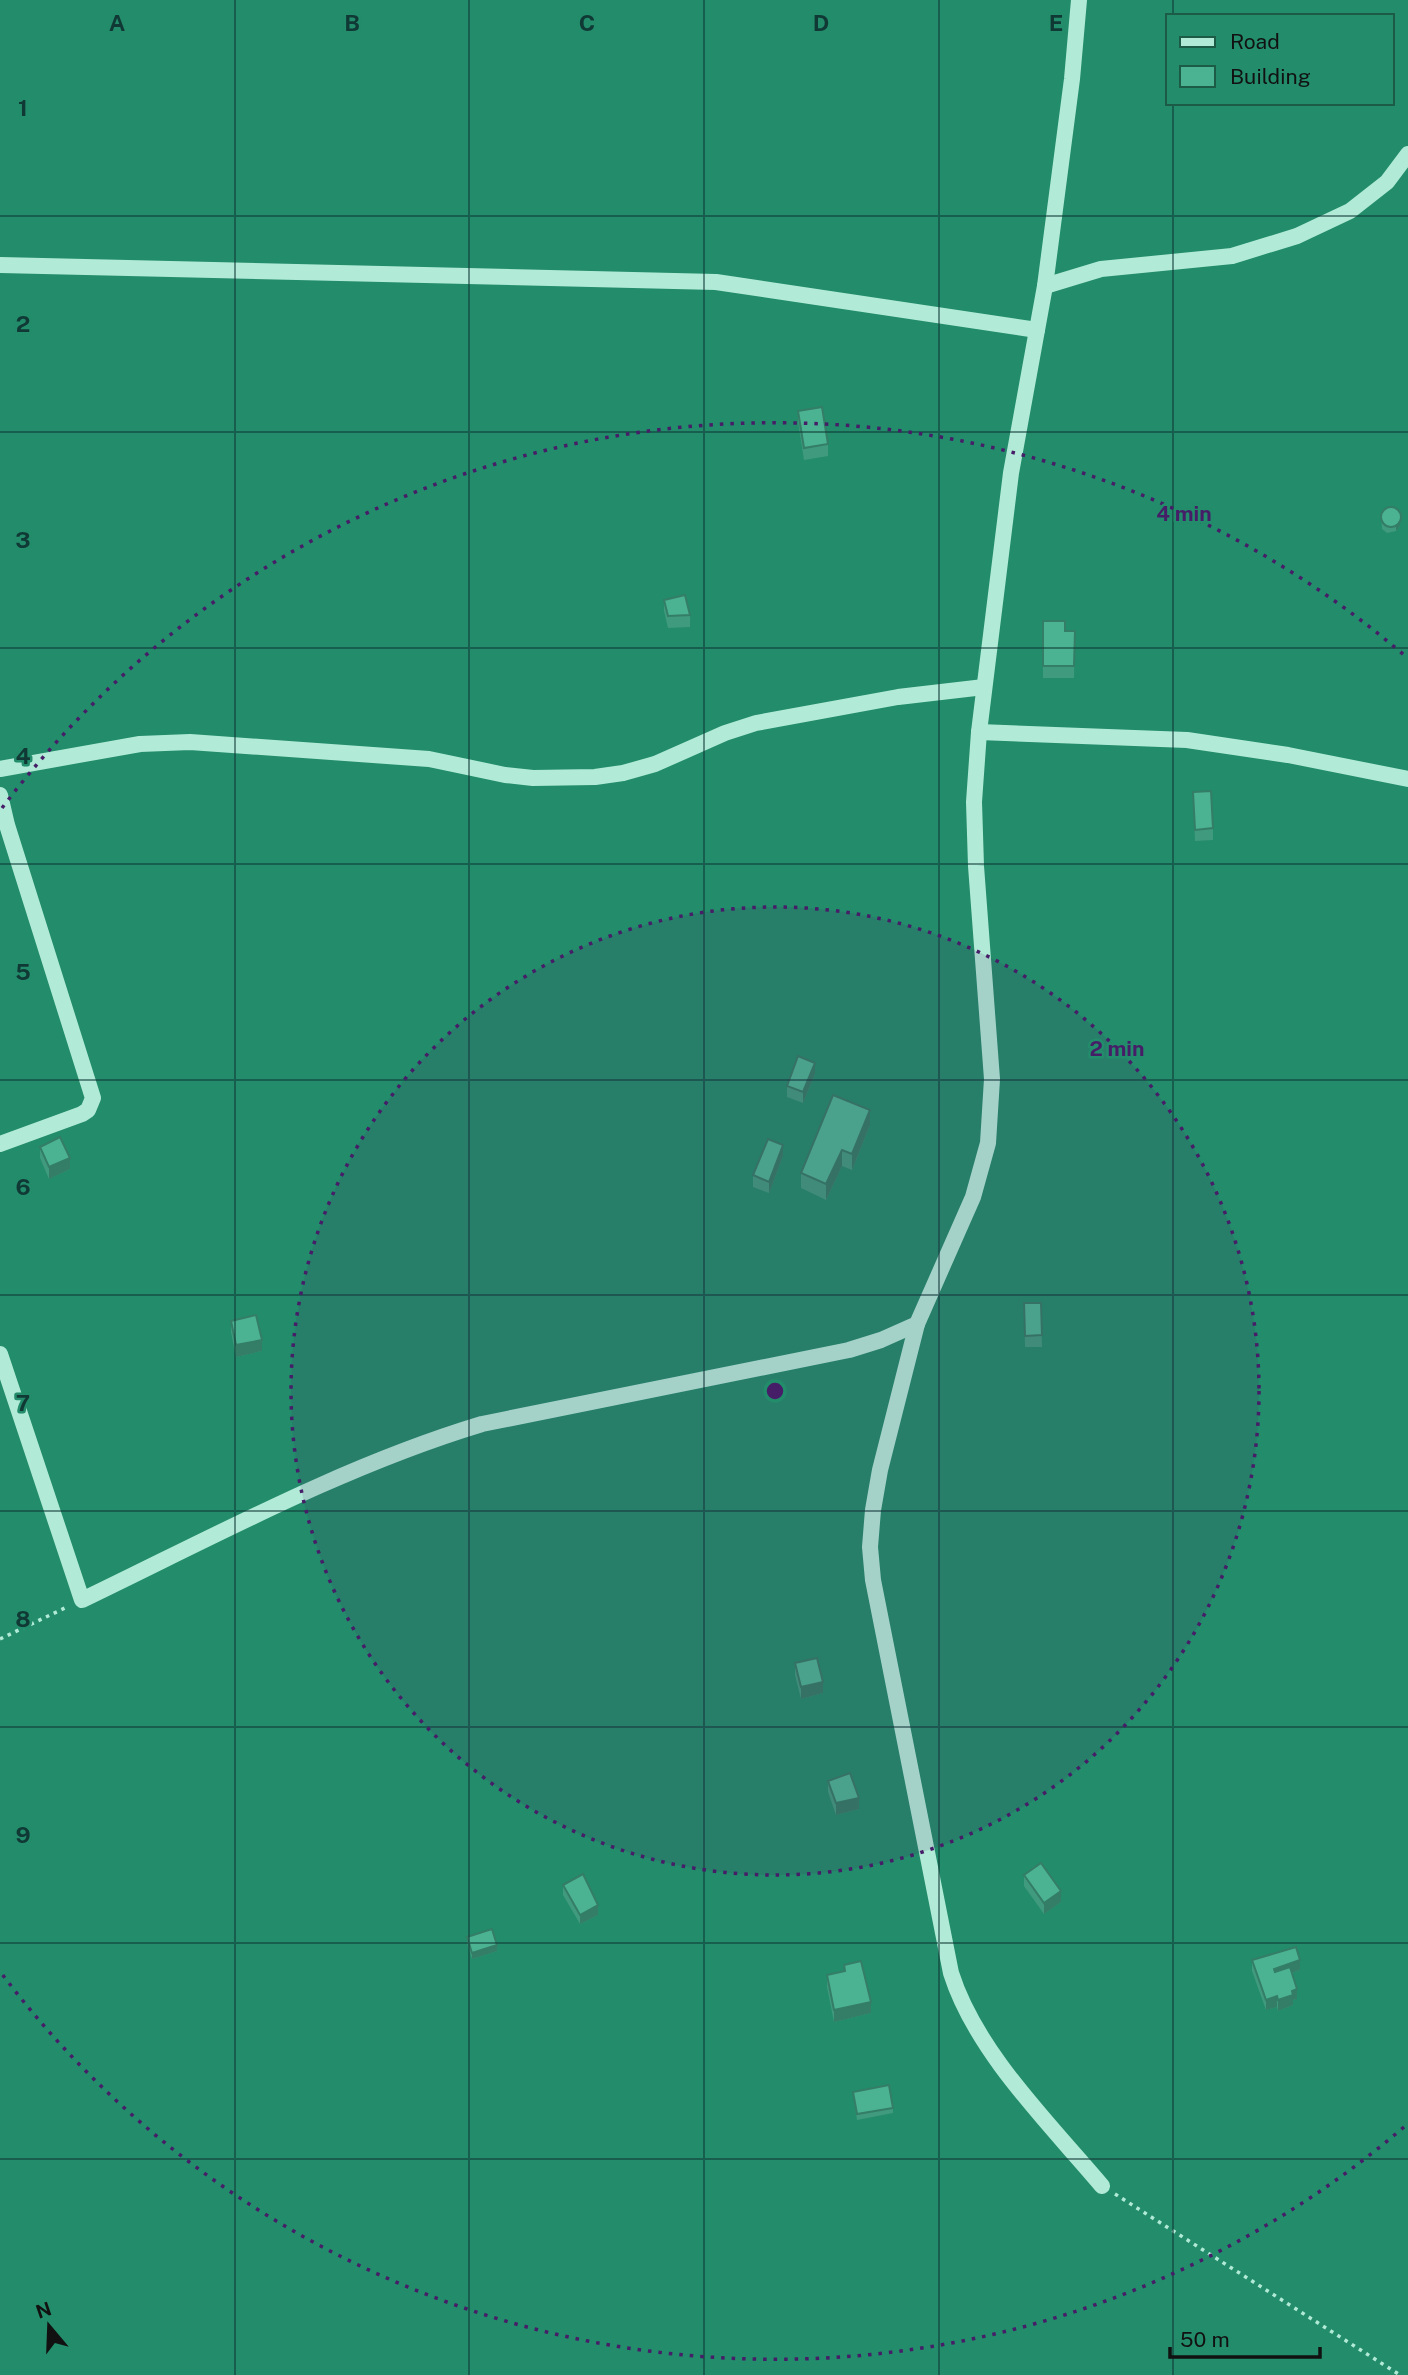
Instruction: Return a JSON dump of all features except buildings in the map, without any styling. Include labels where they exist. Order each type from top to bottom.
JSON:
[{"type":"street","points":[[1079,0],[1072,79],[1045,286],[1011,473],[979,732],[974,802],[976,866],[992,1079],[988,1143],[973,1197],[917,1324],[880,1470],[870,1547],[873,1580],[951,1973],[959,1998],[1007,2073],[1102,2186]]},
{"type":"street","points":[[1045,286],[1101,269],[1232,256],[1297,236],[1350,211],[1387,183],[1408,154]]},
{"type":"street","points":[[0,265],[716,282],[1037,330]]},
{"type":"street","points":[[0,769],[140,744],[190,742],[429,759],[533,778],[595,777],[655,764],[725,733],[756,723],[898,697],[984,687]]},
{"type":"street","points":[[979,732],[1200,742],[1287,755],[1408,779]]},
{"type":"street","points":[[0,795],[7,825],[93,1098],[88,1110],[82,1114],[0,1144]]},
{"type":"street","points":[[0,1354],[82,1600],[303,1494],[435,1438],[482,1424],[849,1350],[917,1324]]},
{"type":"path","points":[[0,1639],[82,1600]]},
{"type":"path","points":[[1102,2186],[1400,2375]]}]
